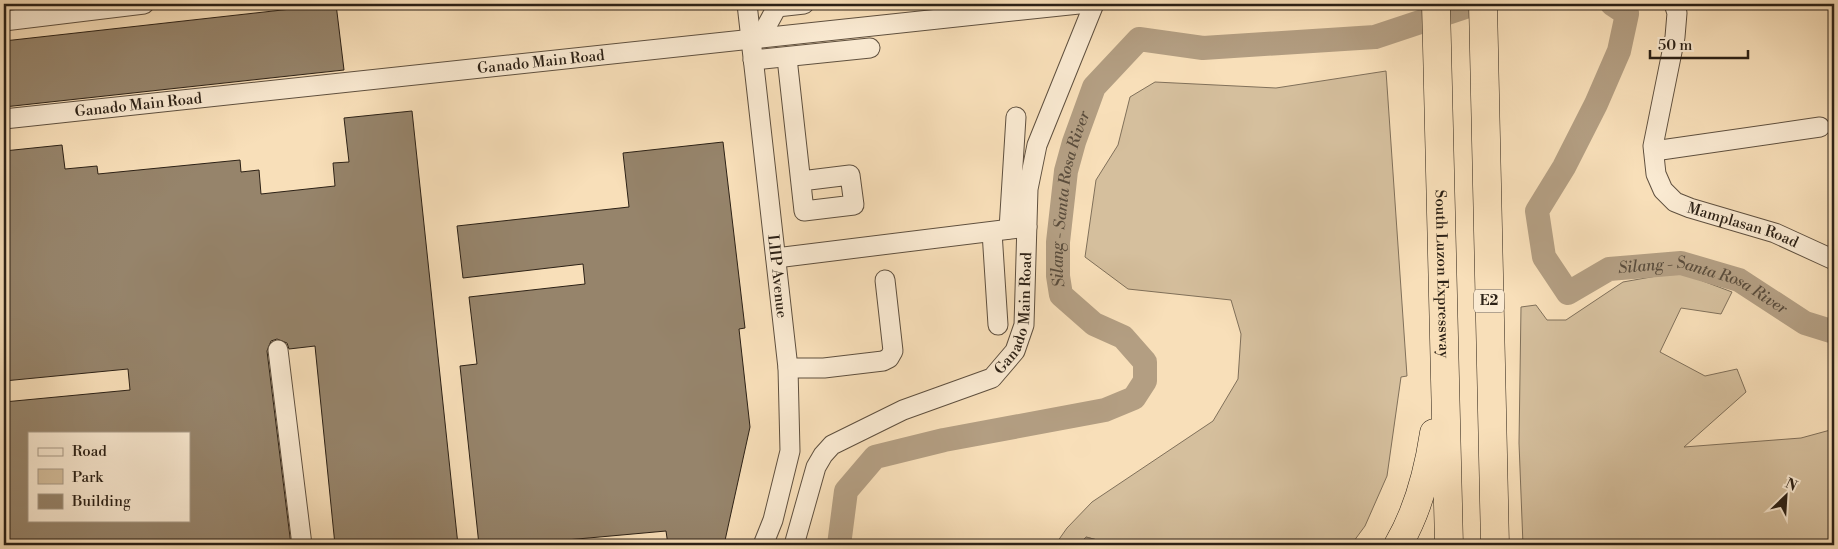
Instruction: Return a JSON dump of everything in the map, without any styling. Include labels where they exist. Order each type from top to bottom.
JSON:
[{"type":"highway","name":"South Luzon Expressway","points":[[1436,4],[1449,545]]},
{"type":"highway","name":"E2","points":[[1483,4],[1495,545]]},
{"type":"highway","points":[[1398,545],[1408,528],[1428,470],[1444,368]]},
{"type":"street","points":[[4,21],[144,4]]},
{"type":"street","name":"LIIP Avenue","points":[[747,4],[756,39],[753,60],[788,368],[790,451],[773,520],[763,545]]},
{"type":"street","points":[[756,39],[777,7],[804,4]]},
{"type":"street","name":"Ganado Main Road","points":[[4,119],[756,39],[1050,5],[1079,4]]},
{"type":"street","name":"Ganado Main Road","points":[[794,545],[816,467],[823,454],[832,445],[902,410],[992,378],[1015,351],[1024,325],[1010,229],[1028,189],[1037,145],[1094,4]]},
{"type":"street","name":"Mamplasan Road","points":[[1674,4],[1677,13],[1675,37],[1654,151],[1656,174],[1663,190],[1675,202],[1776,233],[1834,260]]},
{"type":"street","points":[[753,60],[870,48]]},
{"type":"street","points":[[787,58],[801,181]]},
{"type":"street","points":[[998,325],[1010,229],[1016,117]]},
{"type":"street","points":[[1654,151],[1820,127]]},
{"type":"street","points":[[776,258],[1010,229]]},
{"type":"street","points":[[788,368],[824,368],[883,361],[889,358],[892,351],[885,280]]},
{"type":"street","points":[[278,350],[302,545]]},
{"type":"green space","points":[[1386,71],[1407,376],[1401,377],[1387,476],[1365,526],[1351,545],[1116,545],[1086,537],[1078,545],[1055,545],[1067,528],[1092,502],[1213,421],[1238,379],[1241,334],[1231,300],[1128,289],[1085,257],[1096,180],[1118,145],[1130,97],[1155,82],[1276,88]]},
{"type":"green space","points":[[1679,272],[1732,292],[1721,314],[1681,308],[1660,352],[1705,376],[1737,369],[1746,392],[1684,447],[1801,438],[1834,429],[1834,545],[1523,545],[1519,443],[1521,307],[1536,305],[1547,320],[1566,320],[1623,282]]},
{"type":"shaded area","points":[[1086,537],[1116,545],[1078,545]]},
{"type":"building","points":[[4,4],[49,4],[4,10]]},
{"type":"building","points":[[336,4],[344,70],[4,107],[4,41]]},
{"type":"building","points":[[412,111],[458,545],[335,545],[315,346],[289,349],[287,343],[277,339],[271,341],[267,351],[291,545],[4,545],[4,402],[130,390],[128,369],[4,381],[4,151],[62,145],[65,169],[97,166],[98,174],[240,160],[241,172],[259,170],[261,194],[335,186],[333,163],[349,162],[344,118]]},
{"type":"building","points":[[723,142],[745,328],[739,329],[750,427],[724,545],[668,545],[666,531],[555,541],[556,545],[479,545],[460,366],[477,364],[469,297],[585,284],[583,264],[463,278],[457,226],[629,207],[623,153]]},
{"type":"waterway","name":"Silang - Santa Rosa River","points":[[839,545],[846,491],[875,457],[944,440],[1105,410],[1134,398],[1145,381],[1145,362],[1123,337],[1094,324],[1061,295],[1058,276],[1058,242],[1066,171],[1074,142],[1094,87],[1139,39],[1203,48],[1375,37],[1474,4]]},
{"type":"waterway","name":"Silang - Santa Rosa River","points":[[1612,4],[1627,14],[1619,51],[1596,104],[1564,167],[1537,211],[1544,257],[1568,293],[1609,269],[1681,263],[1739,280],[1805,323],[1834,332]]}]
